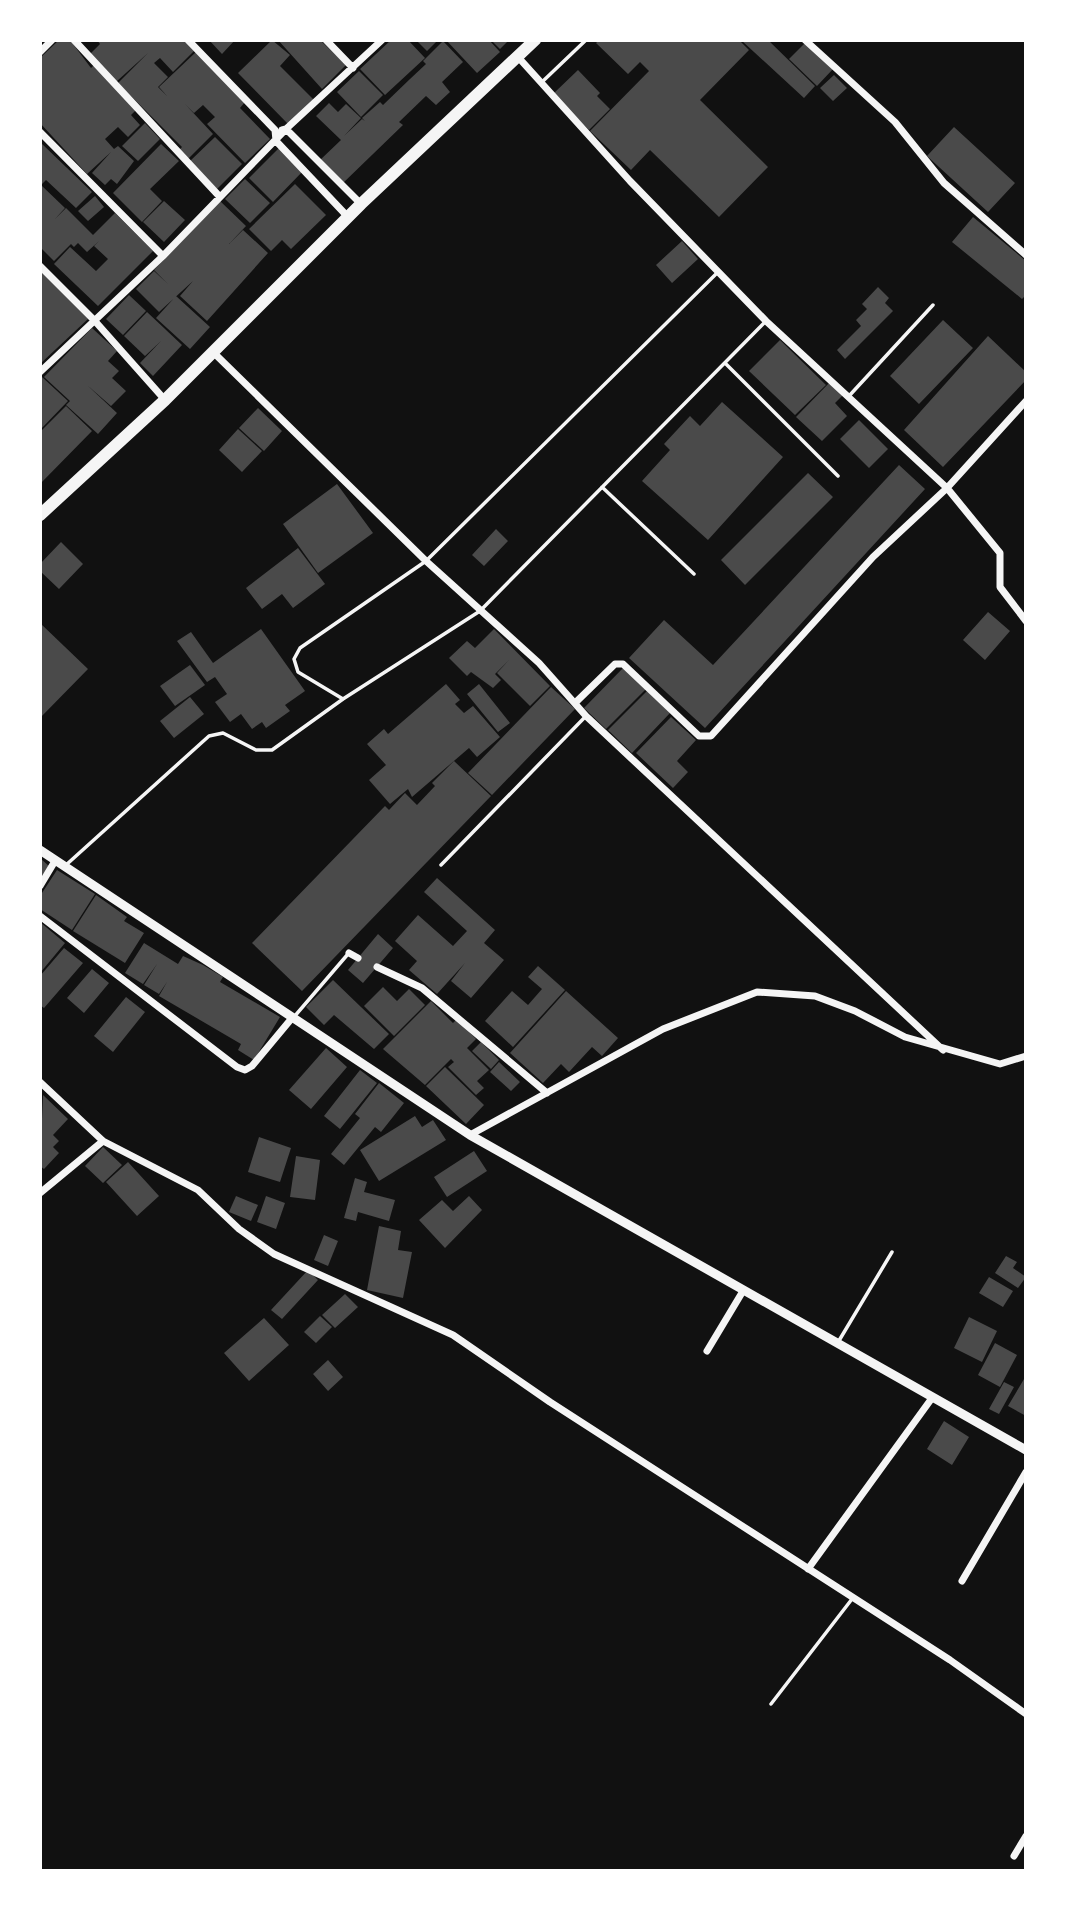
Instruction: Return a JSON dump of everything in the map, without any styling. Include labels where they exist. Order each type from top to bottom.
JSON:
[{"type":"highway","points":[[40,515],[214,353],[361,204],[535,40]]},
{"type":"street","points":[[40,52],[52,40]]},
{"type":"street","points":[[74,40],[220,197]]},
{"type":"street","points":[[188,40],[275,130],[276,141],[348,217]]},
{"type":"street","points":[[326,40],[354,68]]},
{"type":"street","points":[[40,372],[163,256],[286,129],[382,40]]},
{"type":"street","points":[[805,40],[895,122],[944,183],[1026,255]]},
{"type":"street","points":[[518,57],[766,321],[947,488],[1000,554],[1000,587],[1026,621]]},
{"type":"street","points":[[275,130],[286,129]]},
{"type":"street","points":[[286,129],[361,204]]},
{"type":"street","points":[[40,132],[163,256]]},
{"type":"street","points":[[40,266],[94,320],[165,400]]},
{"type":"street","points":[[214,353],[426,561],[539,663],[586,716],[943,1050]]},
{"type":"street","points":[[575,703],[615,664],[623,664],[699,736],[711,736],[873,556],[947,488],[1026,401]]},
{"type":"street","points":[[40,850],[470,1135],[1026,1450]]},
{"type":"street","points":[[40,886],[55,861]]},
{"type":"street","points":[[40,916],[237,1067],[245,1070],[252,1066],[292,1018]]},
{"type":"street","points":[[349,953],[358,958]]},
{"type":"street","points":[[377,967],[422,988],[547,1093]]},
{"type":"street","points":[[470,1135],[663,1029],[757,992],[815,996],[855,1011],[905,1037],[943,1050],[1000,1064],[1026,1056]]},
{"type":"street","points":[[40,1082],[103,1141],[198,1190],[239,1229],[274,1254],[453,1335],[852,1599],[950,1660],[1026,1714]]},
{"type":"street","points":[[40,1193],[103,1141]]},
{"type":"street","points":[[707,1351],[743,1291]]},
{"type":"street","points":[[808,1569],[932,1398]]},
{"type":"street","points":[[962,1581],[1026,1472]]},
{"type":"street","points":[[1013,1856],[1026,1836]]},
{"type":"lane","points":[[541,83],[586,40]]},
{"type":"lane","points":[[343,699],[298,672],[294,659],[300,648],[426,561],[718,272]]},
{"type":"lane","points":[[849,396],[933,305]]},
{"type":"lane","points":[[64,868],[209,736],[223,733],[256,750],[272,750],[343,699],[480,611],[766,321]]},
{"type":"lane","points":[[724,363],[838,476]]},
{"type":"lane","points":[[602,487],[694,574]]},
{"type":"lane","points":[[441,865],[586,716]]},
{"type":"lane","points":[[292,1018],[349,953]]},
{"type":"lane","points":[[837,1344],[891,1252]]},
{"type":"lane","points":[[771,1704],[852,1599]]},
{"type":"building","points":[[59,40],[70,40],[91,68],[94,65],[136,110],[131,115],[140,125],[128,137],[118,127],[105,139],[114,149],[118,146],[134,161],[117,184],[111,179],[105,185],[92,173],[111,152],[87,174],[40,123],[40,58]]},
{"type":"building","points":[[97,40],[184,40],[194,51],[173,72],[160,58],[154,63],[168,77],[158,87],[167,96],[159,87],[196,52],[245,102],[240,108],[270,139],[245,163],[207,124],[215,117],[203,105],[194,113],[185,104],[213,134],[188,159],[179,150],[182,147],[118,83],[148,53],[116,82],[90,54],[100,44]]},
{"type":"building","points":[[209,40],[235,40],[222,54]]},
{"type":"building","points":[[272,40],[290,55],[280,66],[314,100],[288,124],[238,73]]},
{"type":"building","points":[[278,40],[320,40],[346,65],[322,89]]},
{"type":"building","points":[[391,40],[408,40],[425,58],[385,95],[360,69]]},
{"type":"building","points":[[416,40],[438,40],[427,51]]},
{"type":"building","points":[[446,40],[489,40],[500,52],[477,73]]},
{"type":"building","points":[[491,40],[509,40],[500,49]]},
{"type":"building","points":[[599,40],[739,40],[749,50],[700,100],[768,167],[719,217],[650,150],[631,170],[590,131],[649,71],[640,62],[628,74],[596,43]]},
{"type":"building","points":[[741,40],[768,40],[815,86],[804,98]]},
{"type":"building","points":[[443,41],[463,62],[442,82],[450,92],[436,105],[426,96],[399,122],[403,125],[342,184],[319,161],[341,140],[316,116],[329,103],[338,112],[346,104],[361,118],[344,136],[362,119],[365,121],[362,118],[380,102],[383,105],[426,64],[423,61]]},
{"type":"building","points":[[806,42],[833,69],[817,86],[789,59]]},
{"type":"building","points":[[578,70],[600,93],[597,96],[610,109],[589,130],[553,94]]},
{"type":"building","points":[[359,71],[383,95],[361,117],[337,92]]},
{"type":"building","points":[[834,75],[847,88],[833,101],[820,88]]},
{"type":"building","points":[[145,123],[160,139],[138,161],[122,146]]},
{"type":"building","points":[[954,127],[1015,183],[988,212],[927,156]]},
{"type":"building","points":[[215,137],[242,164],[217,189],[189,162]]},
{"type":"building","points":[[40,142],[92,192],[76,208],[46,180],[41,185],[65,208],[55,219],[66,208],[93,235],[115,213],[153,251],[98,306],[54,264],[70,247],[96,271],[108,259],[94,246],[99,241],[87,252],[78,243],[74,247],[71,244],[54,261],[40,247]]},
{"type":"building","points":[[161,144],[179,161],[150,189],[162,201],[142,222],[113,193]]},
{"type":"building","points":[[280,147],[303,171],[273,202],[249,178]]},
{"type":"building","points":[[245,179],[270,203],[250,223],[225,199]]},
{"type":"building","points":[[295,184],[326,215],[291,249],[282,240],[271,251],[249,229]]},
{"type":"building","points":[[95,196],[104,207],[88,221],[78,211]]},
{"type":"building","points":[[164,201],[185,220],[164,242],[143,222]]},
{"type":"building","points":[[220,201],[246,226],[229,244],[243,230],[268,253],[207,321],[180,296],[193,281],[159,312],[136,289],[154,271],[168,284],[154,270]]},
{"type":"building","points":[[973,217],[1026,261],[1026,295],[1022,299],[952,242]]},
{"type":"building","points":[[682,241],[698,259],[672,283],[656,265]]},
{"type":"building","points":[[40,270],[88,319],[40,364]]},
{"type":"building","points":[[878,287],[889,298],[885,303],[893,311],[845,359],[837,350],[861,326],[856,320],[867,309],[862,304]]},
{"type":"building","points":[[129,295],[146,311],[123,335],[106,319]]},
{"type":"building","points":[[176,296],[210,327],[190,349],[156,318]]},
{"type":"building","points":[[147,312],[182,345],[153,376],[140,363],[161,341],[145,356],[124,336]]},
{"type":"building","points":[[943,320],[973,348],[919,404],[890,376]]},
{"type":"building","points":[[92,328],[117,351],[108,361],[119,371],[112,378],[126,391],[111,406],[87,385],[117,413],[98,434],[66,405],[70,401],[44,377]]},
{"type":"building","points":[[988,336],[1026,372],[1026,380],[943,467],[904,430]]},
{"type":"building","points":[[780,340],[826,385],[795,415],[749,371]]},
{"type":"building","points":[[42,377],[68,401],[40,430],[40,379]]},
{"type":"building","points":[[831,381],[844,394],[835,403],[847,416],[822,441],[796,417]]},
{"type":"building","points":[[722,402],[783,457],[708,540],[642,481],[670,450],[664,444],[690,416],[700,426]]},
{"type":"building","points":[[66,406],[92,431],[40,484],[40,432]]},
{"type":"building","points":[[258,408],[282,431],[264,451],[239,428]]},
{"type":"building","points":[[859,420],[888,449],[869,468],[840,439]]},
{"type":"building","points":[[238,429],[262,451],[242,472],[219,450]]},
{"type":"building","points":[[899,465],[925,489],[705,728],[629,658],[664,620],[713,665]]},
{"type":"building","points":[[808,473],[833,497],[745,585],[721,560]]},
{"type":"building","points":[[337,484],[373,533],[318,573],[283,524]]},
{"type":"building","points":[[496,529],[508,541],[484,566],[472,555]]},
{"type":"building","points":[[61,542],[83,564],[59,589],[40,571],[40,564]]},
{"type":"building","points":[[298,548],[325,584],[293,608],[282,594],[262,609],[246,588]]},
{"type":"building","points":[[988,612],[1010,631],[985,660],[963,640]]},
{"type":"building","points":[[40,623],[88,669],[40,718]]},
{"type":"building","points":[[261,629],[305,691],[285,705],[290,711],[266,728],[262,722],[252,729],[241,714],[230,722],[215,702],[227,694],[215,677],[207,682],[177,641],[191,632],[213,663]]},
{"type":"building","points":[[494,629],[550,686],[530,706],[497,673],[509,660],[495,674],[501,680],[493,688],[471,672],[467,676],[449,658],[467,641],[475,648]]},
{"type":"building","points":[[190,665],[205,685],[175,706],[160,686]]},
{"type":"building","points":[[623,668],[646,689],[606,729],[584,708]]},
{"type":"building","points":[[446,684],[460,700],[455,704],[464,713],[473,706],[500,737],[477,757],[469,748],[412,797],[408,789],[390,804],[369,780],[386,765],[367,744],[384,729],[388,734]]},
{"type":"building","points":[[479,684],[510,723],[498,732],[467,694]]},
{"type":"building","points":[[551,687],[575,709],[492,795],[468,773]]},
{"type":"building","points":[[647,691],[670,713],[632,753],[608,730]]},
{"type":"building","points":[[190,697],[204,714],[174,738],[160,721]]},
{"type":"building","points":[[671,717],[696,740],[677,761],[688,772],[673,788],[636,753]]},
{"type":"building","points":[[454,761],[491,796],[302,991],[252,943],[385,806],[389,810],[405,793],[417,805],[435,786],[432,783]]},
{"type":"building","points":[[40,858],[50,867],[40,878]]},
{"type":"building","points":[[57,870],[95,894],[72,930],[40,909],[40,896]]},
{"type":"building","points":[[437,878],[495,930],[484,943],[504,960],[471,998],[451,981],[465,963],[437,994],[409,970],[417,961],[395,941],[418,915],[453,946],[467,931],[424,892]]},
{"type":"building","points":[[96,895],[127,917],[124,921],[144,933],[125,963],[73,931]]},
{"type":"building","points":[[40,922],[65,943],[40,973]]},
{"type":"building","points":[[378,934],[393,948],[363,983],[348,970]]},
{"type":"building","points":[[144,943],[178,964],[183,956],[203,965],[223,977],[220,982],[280,1017],[254,1060],[238,1050],[241,1044],[159,996],[167,982],[159,994],[144,985],[157,964],[143,984],[125,973]]},
{"type":"building","points":[[64,948],[83,963],[44,1008],[40,1005],[40,976]]},
{"type":"building","points":[[538,966],[565,990],[513,1047],[485,1021],[512,991],[528,1005],[542,989],[528,977]]},
{"type":"building","points":[[92,969],[109,983],[84,1013],[67,998]]},
{"type":"building","points":[[333,980],[389,1034],[374,1049],[334,1015],[324,1025],[306,1007]]},
{"type":"building","points":[[383,987],[397,1001],[409,989],[425,1005],[394,1036],[364,1006]]},
{"type":"building","points":[[566,991],[618,1038],[602,1056],[592,1047],[569,1072],[561,1064],[543,1083],[510,1053]]},
{"type":"building","points":[[126,997],[145,1012],[113,1052],[94,1036]]},
{"type":"building","points":[[431,1001],[453,1023],[457,1019],[476,1039],[467,1048],[489,1070],[477,1081],[484,1088],[476,1095],[448,1067],[454,1062],[451,1059],[425,1085],[383,1049]]},
{"type":"building","points":[[481,1042],[499,1060],[491,1069],[472,1051]]},
{"type":"building","points":[[326,1048],[347,1067],[311,1109],[289,1090]]},
{"type":"building","points":[[499,1062],[520,1082],[511,1091],[490,1072]]},
{"type":"building","points":[[445,1067],[484,1105],[466,1124],[426,1086]]},
{"type":"building","points":[[360,1070],[377,1083],[340,1129],[324,1116]]},
{"type":"building","points":[[379,1083],[404,1103],[381,1132],[375,1127],[344,1165],[331,1154],[360,1118],[355,1114]]},
{"type":"building","points":[[43,1095],[68,1119],[53,1135],[59,1141],[53,1147],[59,1153],[44,1169],[40,1166]]},
{"type":"building","points":[[415,1116],[422,1127],[433,1120],[446,1140],[379,1181],[360,1150]]},
{"type":"building","points":[[259,1137],[291,1148],[280,1182],[248,1172]]},
{"type":"building","points":[[103,1147],[122,1165],[103,1183],[85,1166]]},
{"type":"building","points":[[474,1151],[487,1171],[447,1197],[434,1177]]},
{"type":"building","points":[[296,1156],[320,1160],[315,1200],[290,1197]]},
{"type":"building","points":[[128,1162],[159,1196],[137,1216],[106,1182]]},
{"type":"building","points":[[355,1178],[367,1182],[364,1192],[395,1200],[389,1221],[358,1212],[356,1221],[344,1218]]},
{"type":"building","points":[[236,1196],[258,1205],[251,1221],[229,1212]]},
{"type":"building","points":[[266,1196],[285,1203],[276,1229],[257,1222]]},
{"type":"building","points":[[469,1196],[482,1210],[445,1248],[419,1220],[442,1200],[453,1211]]},
{"type":"building","points":[[379,1226],[401,1231],[398,1250],[412,1252],[403,1298],[367,1290]]},
{"type":"building","points":[[324,1235],[338,1241],[328,1266],[314,1260]]},
{"type":"building","points":[[1006,1256],[1017,1262],[1013,1268],[1026,1277],[1018,1288],[995,1273]]},
{"type":"building","points":[[308,1270],[318,1280],[282,1319],[271,1310]]},
{"type":"building","points":[[989,1277],[1013,1291],[1003,1307],[979,1293]]},
{"type":"building","points":[[345,1294],[358,1307],[335,1328],[322,1315]]},
{"type":"building","points":[[320,1316],[332,1327],[316,1343],[304,1332]]},
{"type":"building","points":[[969,1317],[997,1331],[982,1362],[954,1348]]},
{"type":"building","points":[[264,1318],[289,1345],[249,1381],[224,1353]]},
{"type":"building","points":[[995,1343],[1017,1355],[1000,1387],[978,1375]]},
{"type":"building","points":[[328,1360],[343,1377],[328,1391],[313,1374]]},
{"type":"building","points":[[1024,1379],[1026,1380],[1026,1416],[1008,1406]]},
{"type":"building","points":[[1004,1382],[1014,1387],[999,1414],[989,1409]]},
{"type":"building","points":[[944,1421],[969,1437],[952,1465],[927,1449]]}]
